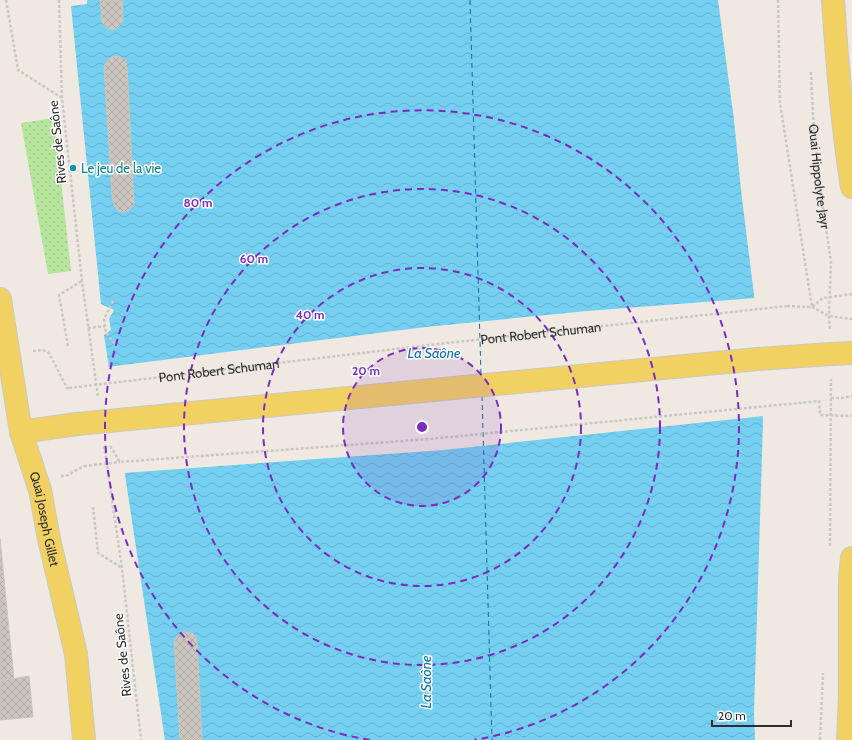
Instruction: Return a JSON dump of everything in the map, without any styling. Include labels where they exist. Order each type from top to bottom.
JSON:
[{"type":"main road","points":[[833,0],[838,75],[847,159],[852,187]]},
{"type":"main road","name":"Quai Joseph Gillet","points":[[0,299],[20,432],[40,490],[48,540],[76,654],[84,740]]},
{"type":"main road","points":[[20,432],[106,421],[758,359],[842,354]]},
{"type":"main road","points":[[848,740],[850,696],[850,579],[852,558]]},
{"type":"path","points":[[6,0],[18,70],[62,98]]},
{"type":"path","name":"Rives de Saône","points":[[59,0],[62,98],[82,281],[59,295],[68,346]]},
{"type":"path","points":[[778,0],[780,103],[812,307]]},
{"type":"path","name":"Quai Hippolyte Jayr","points":[[811,70],[813,116],[820,188],[831,262],[829,316],[842,354],[831,398],[831,415]]},
{"type":"path","points":[[812,307],[823,298],[852,294]]},
{"type":"path","points":[[112,302],[104,319],[106,333],[116,345]]},
{"type":"path","name":"Pont Robert Schuman","points":[[9,354],[43,350],[49,353],[67,388],[69,388],[429,345],[788,306],[812,307],[829,316]]},
{"type":"path","points":[[829,316],[852,319]]},
{"type":"path","points":[[88,328],[105,326]]},
{"type":"path","points":[[831,398],[852,396]]},
{"type":"path","points":[[84,466],[429,439],[819,401],[820,415],[852,416]]},
{"type":"path","points":[[106,421],[110,446],[120,462]]},
{"type":"path","name":"Rives de Saône","points":[[93,507],[98,553],[122,568],[141,740]]},
{"type":"green space","points":[[54,118],[71,271],[48,274],[21,123]]},
{"type":"water","name":"La Saône","points":[[87,0],[718,0],[734,120],[754,295],[763,421],[754,713],[755,740],[165,740],[104,335],[111,330],[109,319],[114,310],[101,304],[71,6],[87,4]]},
{"type":"pier","points":[[756,298],[764,416],[443,450],[123,473],[107,367],[426,327],[587,311]]},
{"type":"building","points":[[100,0],[122,0],[123,21],[117,28],[112,30],[107,28],[102,22]]},
{"type":"building","points":[[113,56],[125,59],[127,66],[134,204],[128,211],[123,212],[118,211],[114,205],[112,196],[104,66]]},
{"type":"building","points":[[0,539],[14,679],[0,681]]},
{"type":"building","points":[[183,632],[190,632],[195,635],[197,642],[202,740],[180,740],[174,642],[178,635]]},
{"type":"building","points":[[29,676],[33,717],[0,720],[0,681]]},
{"type":"ferry route","points":[[470,0],[481,375]]},
{"type":"ferry route","points":[[482,396],[492,740]]},
{"type":"place","name":"Le jeu de la vie","points":[[73,168]]}]
